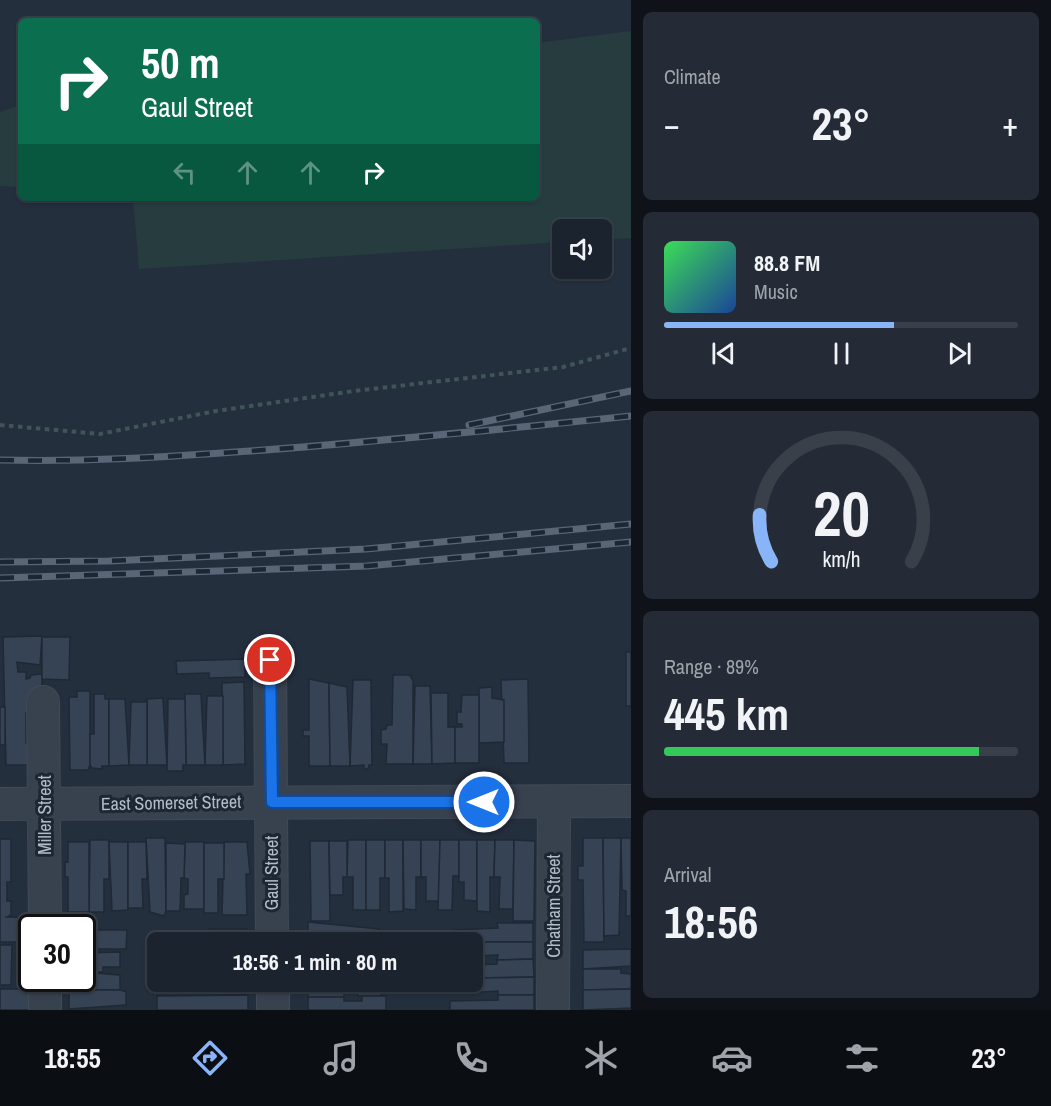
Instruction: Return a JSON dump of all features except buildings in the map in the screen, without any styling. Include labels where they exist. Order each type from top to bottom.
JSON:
[{"type":"street","name":"Gaul Street","points":[[270,660],[272,932]]},
{"type":"street","name":"Miller Street","points":[[44,702],[45,914]]},
{"type":"street","name":"East Somerset Street","points":[[0,804],[631,801]]},
{"type":"street","name":"Chatham Street","points":[[553,1010],[554,802]]},
{"type":"street","points":[[45,992],[45,1010]]},
{"type":"street","points":[[273,992],[273,1010]]},
{"type":"path","points":[[0,425],[100,434],[262,404],[563,367],[631,348]]},
{"type":"green space","points":[[631,31],[631,238],[612,239],[612,219],[552,219],[552,243],[139,269],[133,201],[540,201],[540,43]]},
{"type":"green space","points":[[18,106],[18,187],[0,186],[0,112]]},
{"type":"railway","points":[[469,425],[631,391]]},
{"type":"railway","points":[[0,460],[94,460],[219,453],[631,416]]},
{"type":"railway","points":[[0,562],[109,561],[366,549],[631,524]]},
{"type":"railway","points":[[0,578],[367,566],[631,542]]},
{"type":"route","points":[[270,660],[272,802],[484,802]]}]
